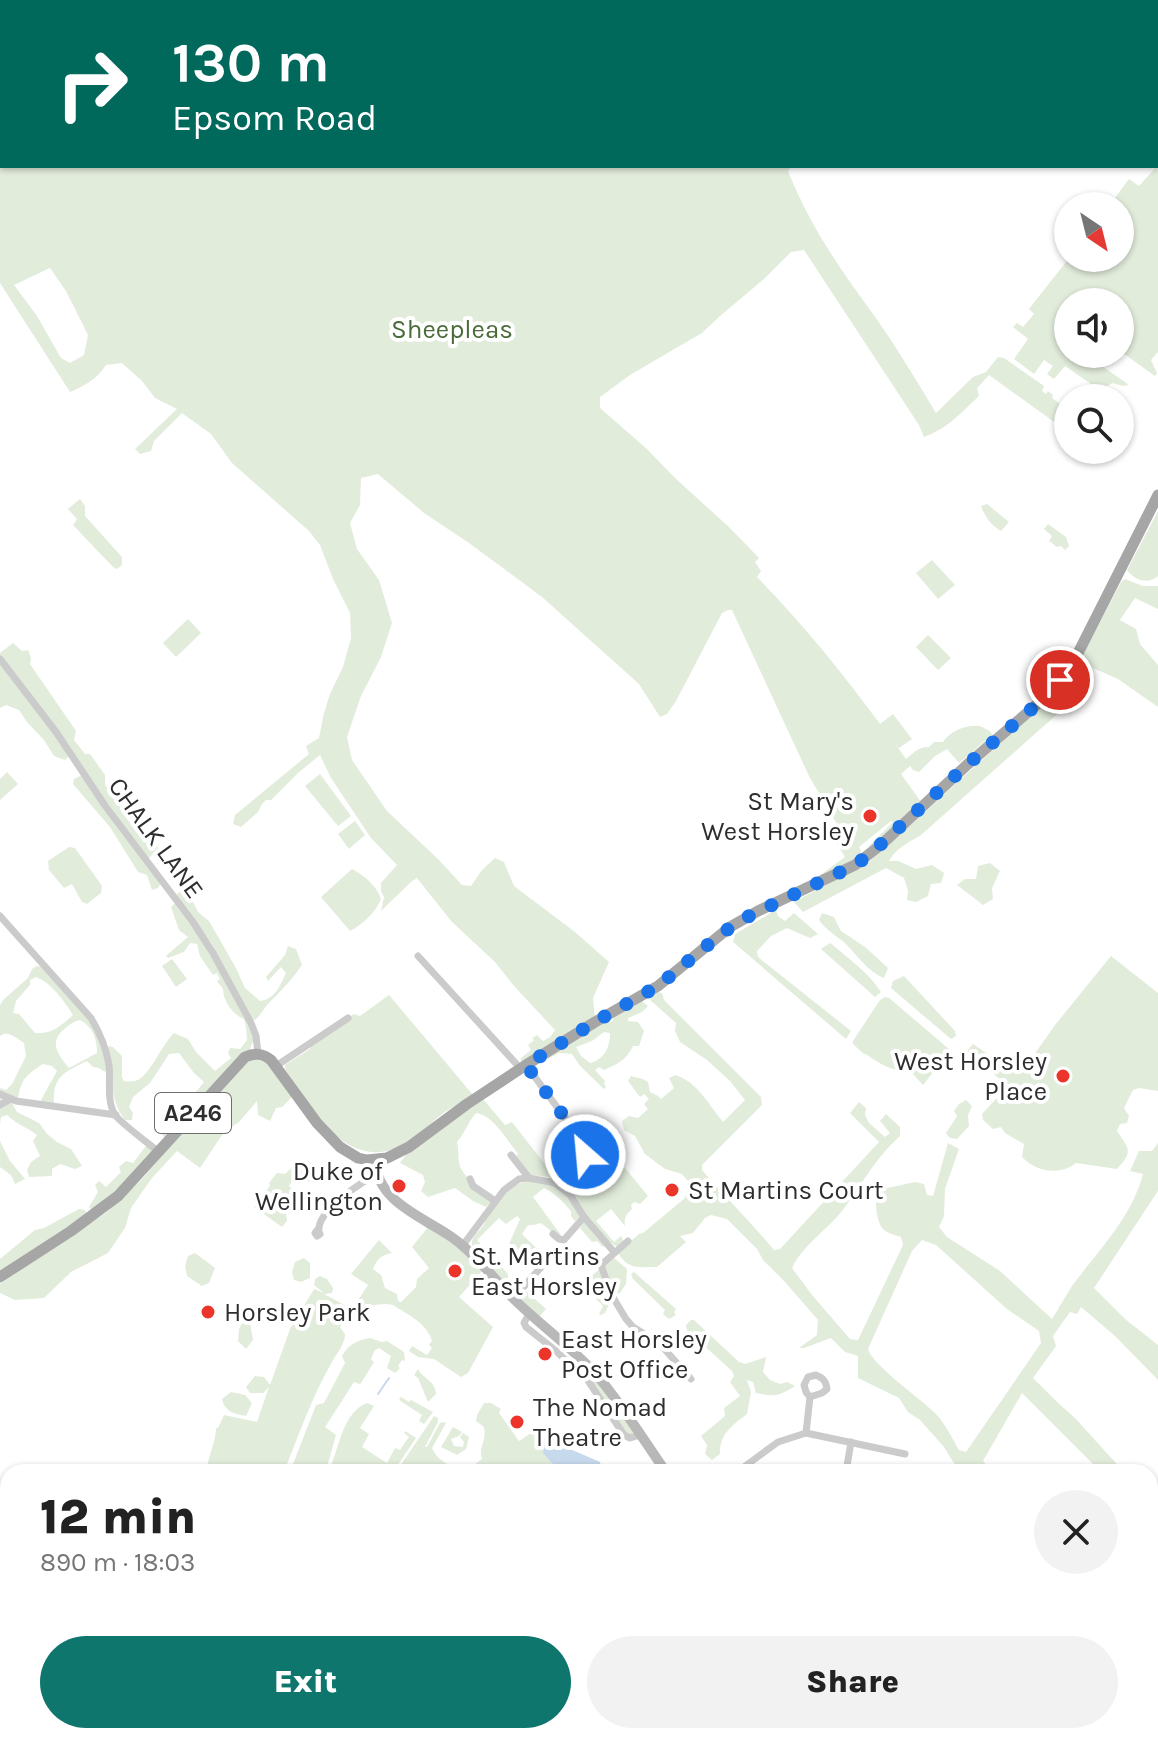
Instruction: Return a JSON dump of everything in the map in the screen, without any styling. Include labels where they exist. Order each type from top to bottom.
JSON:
[{"type":"main road","points":[[258,1054],[265,1055],[276,1066],[327,1135],[340,1147],[358,1158],[375,1160],[387,1158],[409,1147],[524,1067],[658,986],[743,919],[869,855],[1050,693],[1071,667],[1158,495]]},
{"type":"main road","name":"A246","points":[[0,1277],[104,1208],[139,1174],[238,1063],[245,1057],[258,1054]]},
{"type":"main road","points":[[375,1160],[380,1183],[391,1197],[463,1245],[513,1299],[526,1318],[577,1354],[660,1464]]},
{"type":"street","name":"CHALK LANE","points":[[0,659],[193,922],[251,1023],[258,1054]]},
{"type":"street","points":[[0,916],[83,1008],[100,1033],[116,1115]]},
{"type":"street","points":[[418,956],[524,1067],[585,1145]]},
{"type":"street","points":[[276,1066],[348,1018]]},
{"type":"street","points":[[0,1094],[31,1104],[116,1115],[159,1152]]},
{"type":"street","points":[[0,1105],[11,1099]]},
{"type":"street","points":[[511,1155],[529,1178]]},
{"type":"street","points":[[319,1228],[333,1206],[368,1178],[377,1175]]},
{"type":"street","points":[[463,1245],[511,1183],[529,1178],[555,1183],[570,1195],[614,1252]]},
{"type":"street","points":[[470,1179],[473,1186],[495,1201]]},
{"type":"street","points":[[553,1234],[564,1240],[584,1217]]},
{"type":"street","points":[[628,1241],[601,1265],[611,1294],[633,1327],[660,1344],[691,1379]]},
{"type":"street","points":[[513,1299],[550,1257]]},
{"type":"street","points":[[526,1318],[581,1375],[589,1373]]},
{"type":"street","points":[[806,1433],[810,1397]]},
{"type":"street","points":[[748,1464],[778,1442],[806,1433],[905,1454]]},
{"type":"street","points":[[847,1464],[851,1442]]},
{"type":"green space","name":"Sheepleas","points":[[0,168],[790,168],[788,171],[815,228],[890,338],[936,413],[973,377],[986,372],[998,357],[1044,386],[1042,391],[1046,394],[1048,391],[1053,395],[1054,422],[989,375],[977,388],[979,396],[947,425],[924,437],[804,250],[791,252],[702,333],[630,375],[600,397],[600,408],[647,449],[759,558],[755,562],[761,571],[757,577],[821,648],[880,724],[893,714],[912,739],[899,748],[896,745],[906,759],[934,742],[943,742],[963,728],[979,726],[992,735],[959,763],[947,749],[919,772],[910,766],[901,774],[921,802],[875,846],[868,847],[893,822],[859,847],[859,858],[816,878],[845,857],[835,841],[845,829],[841,824],[838,826],[809,776],[732,610],[722,613],[676,701],[667,714],[660,717],[639,684],[542,597],[424,513],[378,474],[361,478],[360,505],[350,523],[357,549],[379,580],[392,623],[347,737],[352,760],[387,811],[462,885],[471,886],[495,858],[504,862],[514,886],[609,962],[593,998],[595,1018],[521,1062],[521,1058],[531,1050],[528,1045],[534,1040],[532,1038],[537,1035],[543,1041],[555,1030],[495,962],[452,922],[417,878],[381,911],[384,897],[381,883],[397,865],[371,838],[331,778],[320,755],[271,800],[266,800],[241,827],[233,824],[235,815],[309,754],[306,746],[319,738],[330,694],[343,667],[351,638],[350,613],[320,545],[309,531],[232,463],[211,434],[182,413],[154,441],[151,451],[140,454],[135,449],[177,409],[155,398],[122,363],[106,365],[90,382],[70,392],[0,283]],"holes":[[[50,268],[66,291],[88,335],[84,355],[70,363],[61,358],[37,316],[14,285]]]},
{"type":"green space","points":[[1158,168],[1158,352],[1151,360],[1157,373],[1155,376],[1134,361],[1134,288],[1054,288],[1054,368],[1063,368],[1054,379],[1047,374],[1053,366],[1044,360],[1034,374],[1014,359],[1028,339],[1013,327],[1017,323],[1023,327],[1034,314],[1029,309],[1058,272],[1134,272],[1134,192],[1119,192],[1129,179],[1139,186]]},
{"type":"green space","points":[[1068,368],[1105,368],[1128,384],[1091,384]]},
{"type":"green space","points":[[80,499],[85,506],[85,516],[122,557],[122,565],[117,569],[73,525],[77,519],[68,509]]},
{"type":"green space","points":[[987,504],[1009,522],[1001,531],[984,514],[981,506]]},
{"type":"green space","points":[[1158,511],[1158,576],[1141,580],[1127,570]]},
{"type":"green space","points":[[1048,524],[1066,537],[1069,546],[1065,550],[1049,541],[1052,536],[1044,529]]},
{"type":"green space","points":[[932,560],[955,585],[938,599],[916,573]]},
{"type":"green space","points":[[1125,579],[1143,586],[1158,586],[1158,609],[1135,598],[1120,620],[1136,629],[1140,644],[1158,665],[1158,707],[1118,679],[1093,668],[1063,709],[889,861],[898,861],[916,869],[932,865],[944,873],[941,883],[931,884],[928,896],[916,902],[907,900],[904,878],[886,868],[803,912],[794,902],[868,863],[1055,694],[1075,670]]},
{"type":"green space","points":[[188,619],[201,633],[176,657],[163,643]]},
{"type":"green space","points":[[928,635],[951,658],[938,670],[916,647]]},
{"type":"green space","points":[[13,643],[22,651],[28,650],[30,664],[76,731],[74,740],[85,754],[90,754],[105,775],[105,785],[118,799],[126,818],[143,838],[149,838],[158,848],[148,859],[0,656]]},
{"type":"green space","points":[[0,664],[70,755],[65,760],[54,756],[19,710],[6,705],[0,708]]},
{"type":"green space","points":[[7,772],[18,784],[0,800],[0,779]]},
{"type":"green space","points":[[320,774],[351,816],[338,826],[305,786]]},
{"type":"green space","points":[[82,775],[161,883],[158,888],[152,890],[147,875],[138,872],[110,827],[73,784],[74,779]]},
{"type":"green space","points":[[355,821],[365,835],[349,849],[338,834]]},
{"type":"green space","points":[[69,847],[75,848],[102,886],[101,893],[87,904],[82,902],[72,884],[64,888],[49,870],[48,861]]},
{"type":"green space","points":[[990,863],[1000,871],[992,888],[993,899],[983,905],[957,885],[965,879],[976,879],[978,866]]},
{"type":"green space","points":[[352,869],[370,881],[381,899],[368,918],[350,931],[321,897]]},
{"type":"green space","points":[[183,889],[199,913],[209,921],[245,988],[260,1001],[273,995],[286,973],[281,967],[268,981],[266,977],[285,955],[288,946],[296,949],[302,965],[255,1020],[212,944],[177,897]]},
{"type":"green space","points":[[178,904],[197,932],[248,1020],[254,1039],[249,1051],[165,1138],[160,1132],[165,1124],[164,1111],[167,1106],[173,1110],[187,1103],[204,1082],[179,1053],[169,1054],[150,1083],[133,1097],[129,1107],[133,1113],[132,1120],[125,1120],[113,1094],[108,1046],[122,1056],[122,1077],[124,1081],[131,1081],[138,1080],[146,1073],[174,1033],[188,1039],[215,1071],[231,1058],[228,1053],[230,1048],[240,1049],[247,1040],[244,1019],[229,1007],[217,981],[220,979],[217,973],[213,975],[200,956],[197,944],[190,943],[184,952],[166,956],[188,937],[179,930],[171,907]]},
{"type":"green space","points":[[776,910],[785,921],[794,913],[818,934],[810,938],[787,928],[771,936],[757,951],[758,957],[851,1031],[846,1039],[733,942],[735,934]]},
{"type":"green space","points":[[822,913],[834,917],[841,931],[888,968],[884,978],[867,967],[824,926],[819,920]]},
{"type":"green space","points":[[830,943],[864,972],[881,992],[875,997],[821,949]]},
{"type":"green space","points":[[1111,956],[1158,993],[1158,1091],[1133,1090],[1124,1108],[1129,1116],[1127,1123],[1120,1124],[1117,1131],[1128,1150],[1117,1169],[1076,1163],[1063,1170],[1041,1169],[1022,1157],[1024,1144],[1005,1133],[1001,1127],[993,1129],[983,1120],[982,1114],[996,1099],[1009,1093],[1024,1102],[1030,1099],[1021,1096],[966,1052],[973,1044],[1007,1067],[1022,1072],[1055,1025]]},
{"type":"green space","points":[[172,959],[187,979],[176,987],[162,966]]},
{"type":"green space","points":[[42,967],[86,1015],[102,1043],[107,1068],[105,1072],[87,1061],[66,1072],[55,1087],[54,1104],[40,1102],[57,1071],[43,1064],[25,1079],[18,1098],[0,1102],[0,1088],[6,1090],[12,1084],[26,1056],[24,1043],[9,1034],[0,1036],[0,1005],[28,978],[32,969]],"holes":[[[36,977],[62,998],[73,1015],[56,1028],[41,1033],[35,1033],[19,1014],[13,1013],[16,1001],[30,985],[30,980]],[[80,1020],[93,1034],[97,1053],[69,1068],[59,1054],[56,1041],[62,1031]]]},
{"type":"green space","points":[[904,976],[955,1031],[956,1036],[951,1039],[891,988],[893,981]]},
{"type":"green space","points":[[657,992],[662,993],[664,1000],[761,1097],[762,1105],[702,1165],[702,1170],[774,1250],[780,1249],[879,1142],[850,1113],[859,1102],[866,1108],[869,1123],[885,1137],[890,1133],[880,1121],[886,1114],[900,1127],[900,1136],[876,1162],[842,1211],[802,1252],[792,1268],[850,1339],[858,1340],[903,1245],[901,1237],[881,1226],[876,1210],[878,1190],[915,1182],[924,1184],[927,1195],[933,1196],[948,1143],[959,1149],[945,1189],[944,1216],[939,1227],[947,1237],[1000,1271],[1052,1319],[1131,1205],[1143,1174],[1130,1171],[1139,1151],[1152,1151],[1158,1143],[1158,1191],[1094,1288],[1125,1319],[1158,1345],[1158,1380],[1081,1307],[1077,1314],[1070,1312],[1053,1336],[1056,1346],[1033,1378],[1117,1464],[1093,1464],[1022,1393],[983,1461],[985,1464],[955,1464],[944,1447],[920,1420],[908,1412],[899,1398],[858,1378],[858,1356],[845,1352],[831,1338],[799,1348],[817,1335],[818,1320],[727,1219],[711,1215],[705,1218],[693,1233],[680,1236],[686,1242],[657,1267],[634,1266],[625,1262],[618,1252],[685,1198],[693,1187],[682,1174],[665,1169],[645,1154],[635,1136],[624,1130],[622,1121],[629,1116],[638,1118],[648,1109],[644,1104],[649,1099],[644,1094],[640,1097],[628,1081],[631,1076],[648,1082],[650,1092],[661,1099],[674,1088],[669,1078],[675,1075],[683,1078],[702,1094],[723,1122],[745,1100],[707,1060],[680,1042],[675,1031],[676,1023],[650,1000]],"holes":[[[922,1240],[936,1245],[1007,1309],[1039,1331],[1041,1343],[966,1452],[959,1450],[935,1413],[887,1373],[868,1349],[912,1251]]]},
{"type":"green space","points":[[389,995],[473,1095],[396,1148],[377,1152],[360,1150],[330,1130],[305,1099],[285,1065],[354,1014],[360,1016]]},
{"type":"green space","points":[[885,997],[949,1049],[923,1085],[911,1072],[882,1064],[853,1044],[880,1000]]},
{"type":"green space","points":[[642,1001],[648,1006],[628,1018],[628,1021],[638,1022],[644,1031],[639,1046],[633,1046],[628,1055],[617,1063],[604,1070],[599,1067],[595,1070],[605,1081],[604,1089],[572,1054],[559,1053],[548,1059],[603,1022],[612,1022],[614,1017]],"holes":[[[604,1032],[610,1033],[608,1048],[599,1059],[590,1063],[581,1056],[576,1047]]]},
{"type":"green space","points":[[254,1059],[272,1064],[291,1093],[291,1098],[282,1107],[276,1108],[270,1121],[258,1115],[257,1101],[239,1122],[224,1132],[200,1168],[177,1151],[152,1178],[131,1208],[125,1228],[108,1253],[71,1272],[44,1298],[15,1300],[0,1293],[0,1284],[107,1212],[141,1180],[245,1063]]},
{"type":"green space","points":[[483,1099],[505,1125],[512,1122],[551,1172],[582,1154],[586,1159],[593,1157],[604,1170],[616,1160],[618,1164],[621,1163],[648,1196],[640,1204],[634,1202],[631,1205],[625,1226],[611,1209],[596,1221],[614,1242],[621,1236],[624,1242],[617,1247],[610,1242],[603,1247],[597,1241],[592,1242],[580,1228],[587,1217],[549,1177],[531,1175],[515,1157],[518,1154],[499,1129],[488,1118],[476,1113],[457,1142],[459,1162],[468,1178],[493,1195],[492,1201],[486,1207],[455,1188],[428,1197],[421,1191],[425,1182],[423,1175],[400,1163],[408,1152]]},
{"type":"green space","points":[[966,1100],[972,1106],[968,1115],[969,1126],[957,1139],[950,1138],[946,1133],[957,1116],[954,1111]]},
{"type":"green space","points":[[12,1103],[17,1112],[39,1123],[47,1134],[71,1149],[82,1166],[75,1169],[60,1164],[52,1169],[52,1176],[29,1177],[27,1170],[31,1162],[40,1156],[33,1141],[37,1135],[7,1115],[1,1117],[0,1124],[0,1108]]},
{"type":"green space","points":[[0,1141],[10,1161],[25,1179],[15,1184],[11,1175],[0,1167]]},
{"type":"green space","points":[[148,1146],[154,1151],[118,1194],[91,1210],[89,1207],[98,1192],[95,1185],[99,1181],[106,1187],[121,1172],[119,1167],[126,1161],[133,1163]]},
{"type":"green space","points":[[299,1161],[307,1168],[303,1172],[312,1180],[309,1182],[295,1176],[289,1186],[298,1194],[296,1200],[280,1201],[278,1209],[286,1213],[287,1221],[282,1227],[254,1207],[277,1173],[285,1174]]},
{"type":"green space","points":[[532,1181],[553,1185],[564,1192],[580,1216],[575,1221],[565,1204],[544,1188],[533,1197],[561,1235],[559,1237],[540,1223],[528,1225],[522,1234],[536,1248],[531,1252],[522,1246],[517,1251],[509,1244],[520,1219],[517,1216],[506,1224],[499,1218],[477,1240],[508,1274],[504,1281],[478,1256],[472,1241],[501,1197],[518,1184]]},
{"type":"green space","points":[[79,1209],[85,1210],[87,1216],[0,1274],[0,1259],[35,1230]]},
{"type":"green space","points":[[429,1226],[464,1251],[482,1271],[459,1297],[493,1327],[468,1373],[461,1377],[434,1359],[418,1357],[409,1351],[412,1346],[427,1355],[432,1341],[421,1324],[393,1305],[376,1305],[358,1311],[353,1308],[368,1285],[351,1274],[379,1240],[392,1253],[380,1258],[373,1269],[381,1275],[385,1288],[397,1294],[401,1302],[416,1287],[417,1279],[429,1268],[412,1247]]},
{"type":"green space","points":[[195,1253],[215,1268],[209,1283],[202,1286],[187,1276],[185,1266],[188,1256]]},
{"type":"green space","points":[[304,1258],[310,1263],[310,1278],[301,1282],[294,1280],[292,1272],[295,1262]]},
{"type":"green space","points":[[614,1258],[627,1269],[626,1284],[620,1293],[616,1294],[613,1287],[608,1290],[612,1302],[601,1315],[603,1306],[581,1284]]},
{"type":"green space","points":[[634,1272],[676,1309],[676,1315],[669,1319],[663,1314],[665,1310],[633,1279],[631,1274]]},
{"type":"green space","points":[[320,1276],[327,1279],[333,1288],[332,1293],[324,1294],[352,1309],[340,1327],[345,1334],[342,1345],[318,1389],[287,1464],[208,1464],[216,1428],[224,1415],[257,1422],[269,1387],[263,1393],[250,1393],[246,1387],[255,1376],[264,1377],[270,1385],[290,1329],[314,1289],[324,1293],[314,1285],[315,1279]]},
{"type":"green space","points":[[517,1286],[546,1309],[539,1317],[513,1291]]},
{"type":"green space","points":[[691,1320],[739,1362],[745,1364],[766,1357],[763,1372],[770,1380],[795,1386],[781,1394],[768,1395],[756,1393],[753,1382],[747,1380],[751,1392],[747,1414],[728,1431],[720,1454],[712,1460],[705,1454],[707,1445],[701,1436],[725,1416],[724,1408],[740,1396],[730,1382],[734,1376],[732,1371],[687,1330],[686,1325]]},
{"type":"green space","points":[[242,1323],[250,1323],[253,1340],[246,1349],[238,1341]]},
{"type":"green space","points":[[361,1340],[387,1341],[404,1352],[405,1361],[402,1360],[395,1373],[387,1368],[391,1356],[379,1348],[375,1350],[371,1359],[374,1362],[361,1383],[354,1382],[325,1427],[336,1435],[328,1464],[293,1464],[316,1405],[324,1403],[345,1363],[342,1356]]},
{"type":"green space","points":[[418,1369],[435,1389],[436,1394],[428,1402],[414,1375]]},
{"type":"green space","points":[[593,1374],[634,1434],[628,1436],[588,1377]]},
{"type":"green space","points":[[231,1392],[245,1395],[252,1403],[246,1416],[225,1407],[222,1399]]},
{"type":"green space","points":[[401,1397],[433,1412],[424,1424],[419,1421],[422,1415],[399,1400]]},
{"type":"green space","points":[[367,1403],[374,1406],[360,1428],[369,1434],[362,1447],[387,1463],[395,1448],[400,1450],[409,1437],[405,1431],[416,1438],[398,1464],[331,1464],[347,1422]]},
{"type":"green space","points":[[484,1403],[491,1403],[501,1409],[499,1413],[519,1441],[531,1433],[554,1440],[548,1443],[552,1464],[475,1464],[482,1459],[484,1437],[484,1427],[476,1421]]},
{"type":"green space","points":[[434,1416],[438,1422],[425,1447],[440,1423],[446,1423],[432,1448],[448,1464],[401,1464]]},
{"type":"green space","points":[[453,1427],[462,1432],[451,1439],[454,1446],[463,1447],[460,1437],[463,1433],[469,1437],[466,1449],[457,1455],[441,1447]]},
{"type":"water","points":[[554,1442],[600,1464],[553,1464],[543,1453],[544,1445]]},
{"type":"waterway","points":[[378,1394],[389,1378]]},
{"type":"place","name":"St Mary's West Horsley","points":[[870,816]]},
{"type":"place","name":"West Horsley Place","points":[[1063,1076]]},
{"type":"place","name":"Duke of Wellington","points":[[399,1186]]},
{"type":"place","name":"St Martins Court","points":[[672,1190]]},
{"type":"place","name":"St. Martins East Horsley","points":[[455,1271]]},
{"type":"place","name":"Horsley Park","points":[[208,1312]]},
{"type":"place","name":"East Horsley Post Office","points":[[545,1354]]},
{"type":"place","name":"The Nomad Theatre","points":[[517,1422]]},
{"type":"route","points":[[585,1155],[585,1145],[526,1065],[658,986],[743,919],[855,865],[869,855],[1050,693],[1060,680]]}]
